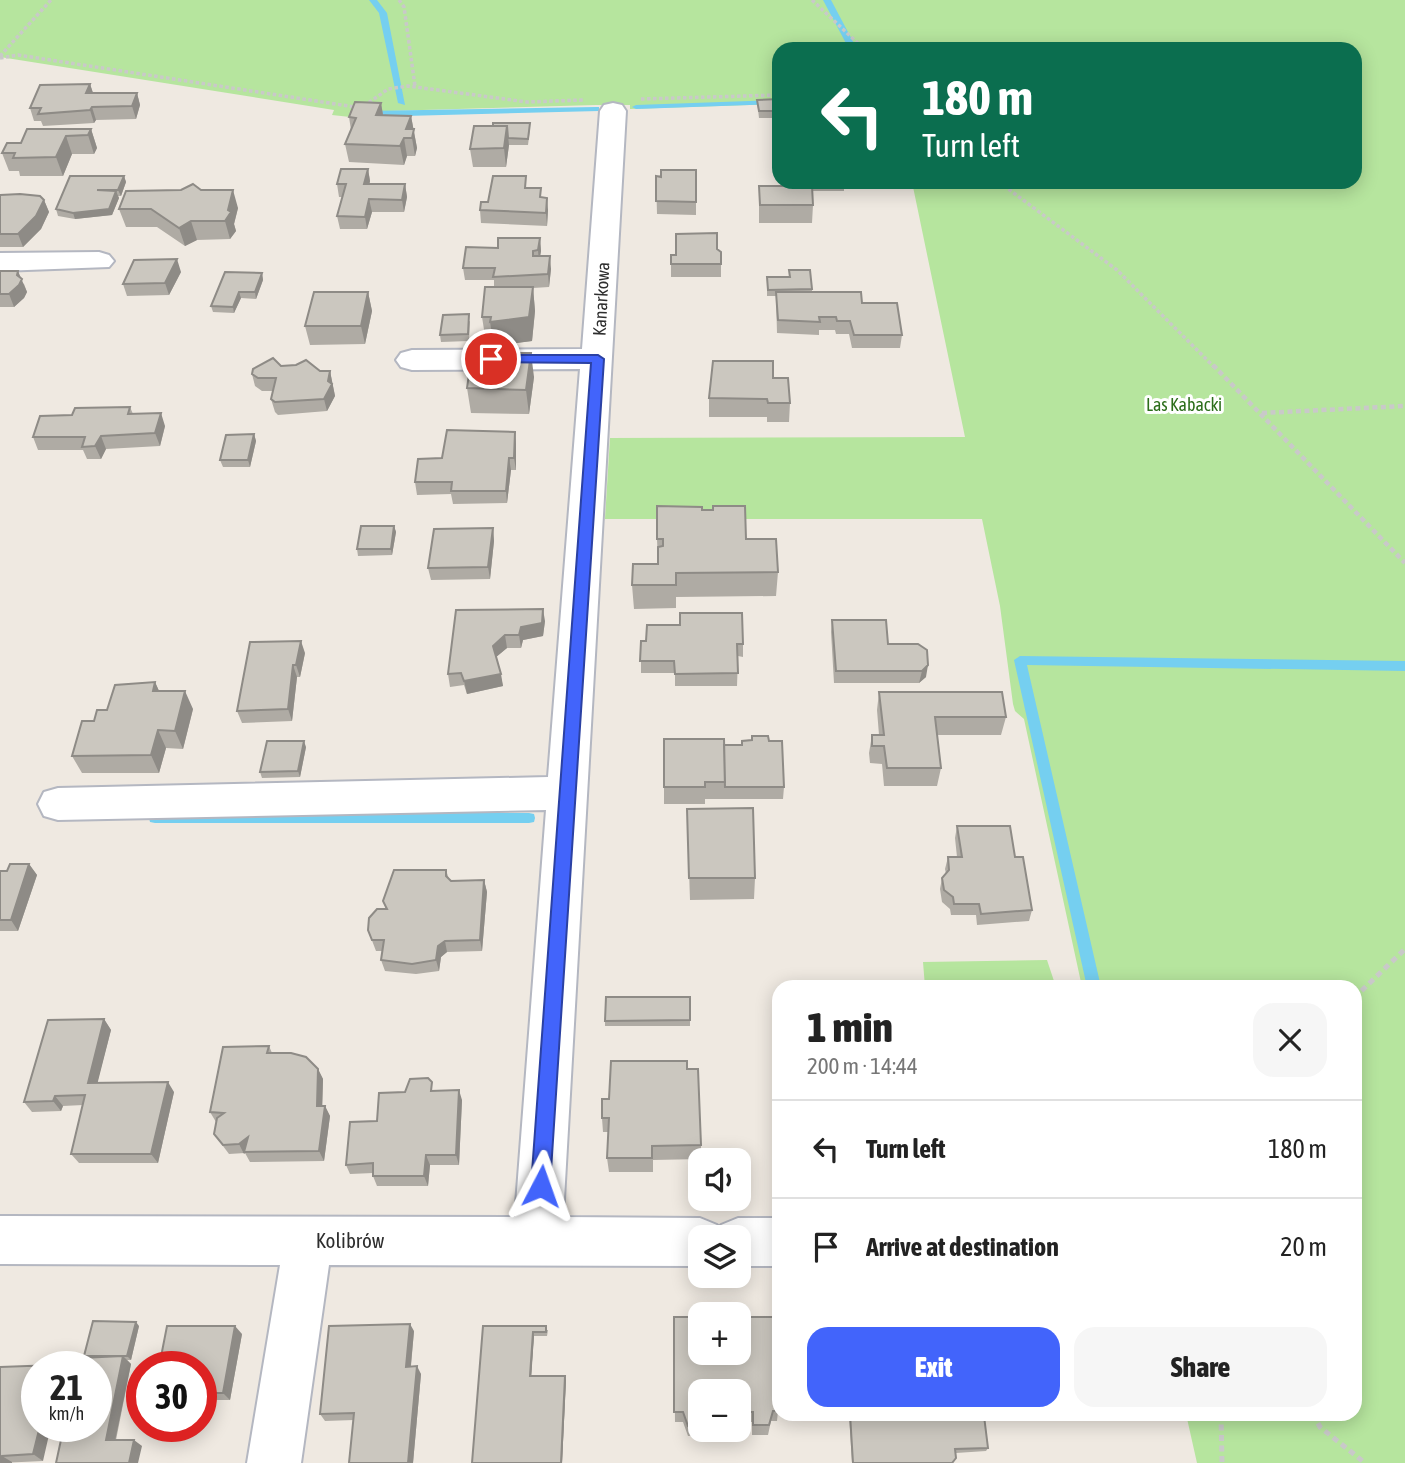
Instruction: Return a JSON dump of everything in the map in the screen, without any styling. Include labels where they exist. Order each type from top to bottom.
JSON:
[{"type":"street","name":"Kanarkowa","points":[[537,1241],[613,111]]},
{"type":"street","points":[[0,262],[99,261]]},
{"type":"street","points":[[412,360],[598,359]]},
{"type":"street","points":[[58,804],[568,793]]},
{"type":"street","name":"Kolibrów","points":[[0,1240],[688,1242]]},
{"type":"street","points":[[274,1463],[308,1240]]},
{"type":"street","points":[[751,1242],[772,1242]]},
{"type":"path","points":[[0,57],[51,0]]},
{"type":"path","points":[[398,0],[404,7],[412,81],[416,87]]},
{"type":"path","points":[[812,0],[857,42]]},
{"type":"path","points":[[0,57],[18,55],[353,108],[364,106],[388,89],[408,86]]},
{"type":"path","points":[[1008,189],[1117,270],[1261,413],[1405,563]]},
{"type":"path","points":[[1261,413],[1405,406]]},
{"type":"path","points":[[1362,990],[1405,948]]},
{"type":"path","points":[[1222,1421],[1223,1463]]},
{"type":"path","points":[[1317,1421],[1320,1427],[1365,1463]]},
{"type":"green space","name":"Las Kabacki","points":[[0,0],[1405,0],[1405,1463],[1197,1463],[1188,1421],[1362,1421],[1362,980],[1080,980],[1024,719],[1015,711],[1013,704],[1000,606],[982,519],[605,519],[610,438],[965,437],[913,189],[1362,189],[1362,42],[772,42],[772,104],[630,109],[630,105],[596,105],[352,112],[350,117],[332,115],[334,110],[0,57]]},
{"type":"green space","points":[[1047,960],[1054,980],[924,980],[923,962]]},
{"type":"building","points":[[90,84],[86,93],[137,93],[132,106],[92,107],[90,110],[38,114],[41,108],[30,108],[40,85]]},
{"type":"building","points":[[772,99],[772,111],[759,111],[757,100]]},
{"type":"building","points":[[355,102],[381,103],[376,115],[411,116],[406,129],[414,129],[412,138],[404,138],[400,146],[345,144],[356,118],[349,117]]},
{"type":"building","points":[[493,123],[530,123],[528,139],[508,138],[507,126],[493,126]]},
{"type":"building","points":[[474,126],[507,126],[504,148],[470,149]]},
{"type":"building","points":[[27,129],[91,129],[88,135],[66,136],[56,157],[13,158],[15,153],[2,153],[7,143],[21,143]]},
{"type":"building","points":[[341,169],[368,169],[364,184],[405,184],[402,200],[369,199],[365,217],[337,216],[346,184],[337,184]]},
{"type":"building","points":[[661,170],[696,170],[696,202],[656,201],[656,176],[661,177]]},
{"type":"building","points":[[70,176],[124,176],[118,190],[97,190],[116,191],[109,209],[73,213],[56,209]]},
{"type":"building","points":[[493,176],[526,176],[525,188],[541,188],[540,197],[547,198],[546,213],[480,210],[481,202],[488,202]]},
{"type":"building","points":[[193,184],[201,190],[233,190],[228,210],[231,212],[225,221],[191,221],[179,228],[151,209],[119,209],[126,191],[181,190]]},
{"type":"building","points":[[759,186],[772,186],[772,189],[812,189],[813,205],[760,205]]},
{"type":"building","points":[[0,195],[40,196],[44,200],[36,216],[18,234],[0,234]]},
{"type":"building","points":[[717,233],[721,264],[671,264],[671,255],[676,255],[676,234]]},
{"type":"building","points":[[498,238],[540,238],[538,250],[533,251],[533,256],[550,256],[548,274],[493,277],[495,268],[463,268],[466,247],[498,248]]},
{"type":"building","points":[[177,259],[165,283],[123,284],[134,260]]},
{"type":"building","points":[[789,270],[810,270],[812,289],[768,290],[767,277],[790,277]]},
{"type":"building","points":[[0,271],[18,271],[17,275],[22,279],[9,294],[0,294]]},
{"type":"building","points":[[225,272],[262,273],[255,292],[239,292],[233,307],[211,306]]},
{"type":"building","points":[[485,287],[533,287],[529,317],[490,322],[491,317],[482,317]]},
{"type":"building","points":[[314,292],[368,292],[361,326],[305,326]]},
{"type":"building","points":[[776,292],[861,292],[862,303],[897,303],[902,335],[854,335],[850,321],[837,321],[836,317],[819,317],[820,322],[778,320]]},
{"type":"building","points":[[469,314],[468,334],[440,335],[443,315]]},
{"type":"building","points":[[488,345],[508,346],[508,353],[531,353],[526,390],[467,388],[472,353],[487,353]]},
{"type":"building","points":[[273,358],[281,366],[296,365],[306,360],[320,371],[330,371],[328,381],[332,384],[324,399],[275,402],[271,399],[276,378],[258,378],[252,374],[253,369]]},
{"type":"building","points":[[713,361],[773,361],[773,378],[788,378],[790,403],[768,403],[767,399],[709,398]]},
{"type":"building","points":[[130,407],[128,414],[161,413],[155,433],[101,436],[95,446],[82,447],[85,437],[33,437],[40,416],[72,415],[75,408]]},
{"type":"building","points":[[447,430],[515,432],[514,458],[509,458],[506,491],[451,491],[452,482],[415,482],[418,459],[442,458]]},
{"type":"building","points":[[254,434],[248,460],[220,460],[226,435]]},
{"type":"building","points":[[657,506],[702,507],[702,510],[713,510],[713,506],[745,506],[746,539],[776,539],[778,572],[676,573],[676,585],[632,585],[633,564],[658,564],[658,547],[663,546],[663,539],[657,539]]},
{"type":"building","points":[[361,526],[394,526],[391,549],[357,549]]},
{"type":"building","points":[[493,528],[488,567],[428,568],[434,529]]},
{"type":"building","points":[[543,609],[542,623],[521,627],[519,635],[505,635],[493,646],[501,674],[464,681],[461,673],[448,674],[456,610]]},
{"type":"building","points":[[680,613],[742,613],[743,644],[737,644],[738,673],[675,674],[674,661],[640,661],[641,641],[646,641],[647,625],[680,625]]},
{"type":"building","points":[[832,620],[886,620],[888,644],[918,644],[927,650],[928,665],[922,671],[836,671]]},
{"type":"building","points":[[301,641],[296,665],[293,665],[288,709],[237,711],[250,642]]},
{"type":"building","points":[[155,682],[153,691],[185,691],[175,731],[158,730],[151,755],[72,756],[82,721],[94,721],[97,710],[107,710],[115,685]]},
{"type":"building","points":[[879,692],[1002,692],[1006,717],[935,717],[941,768],[887,768],[884,746],[872,746],[872,735],[884,735]]},
{"type":"building","points":[[752,736],[768,736],[769,741],[782,741],[784,787],[725,787],[724,745],[742,745],[742,741],[752,740]]},
{"type":"building","points":[[664,739],[724,739],[725,782],[705,782],[705,787],[664,787]]},
{"type":"building","points":[[267,741],[304,741],[298,771],[260,772]]},
{"type":"building","points":[[753,808],[755,878],[689,878],[687,809]]},
{"type":"building","points":[[957,826],[1010,826],[1015,857],[1023,857],[1032,910],[981,914],[979,904],[954,904],[953,897],[944,890],[942,878],[949,870],[948,857],[962,857]]},
{"type":"building","points":[[10,864],[29,864],[11,920],[0,920],[0,871],[7,871]]},
{"type":"building","points":[[394,870],[446,870],[446,876],[451,881],[484,880],[480,940],[445,941],[438,946],[436,960],[412,964],[381,960],[384,940],[372,940],[368,930],[369,918],[377,909],[387,909],[383,901]]},
{"type":"building","points":[[606,997],[690,997],[690,1020],[605,1021]]},
{"type":"building","points":[[104,1019],[88,1083],[168,1082],[151,1154],[71,1154],[85,1095],[55,1096],[53,1101],[24,1102],[48,1020]]},
{"type":"building","points":[[269,1046],[267,1053],[291,1053],[306,1057],[318,1069],[317,1106],[325,1106],[319,1151],[244,1152],[248,1137],[239,1144],[223,1145],[214,1134],[217,1118],[224,1113],[210,1112],[223,1047]]},
{"type":"building","points":[[611,1061],[687,1061],[687,1069],[698,1069],[701,1145],[652,1146],[652,1158],[607,1158],[609,1118],[602,1118],[602,1099],[609,1099]]},
{"type":"building","points":[[428,1078],[432,1082],[431,1091],[459,1090],[456,1155],[426,1155],[424,1176],[373,1176],[373,1163],[346,1165],[350,1122],[377,1121],[379,1093],[405,1092],[410,1079]]},
{"type":"building","points":[[674,1317],[688,1317],[688,1365],[751,1365],[751,1317],[772,1317],[772,1414],[769,1425],[753,1425],[751,1379],[688,1379],[688,1426],[683,1412],[674,1412]]},
{"type":"building","points":[[93,1321],[136,1322],[126,1356],[112,1356],[112,1351],[85,1351]]},
{"type":"building","points":[[410,1324],[406,1367],[417,1366],[408,1463],[349,1463],[354,1413],[320,1414],[329,1326]]},
{"type":"building","points":[[167,1326],[235,1326],[223,1393],[217,1393],[217,1351],[162,1351]]},
{"type":"building","points":[[483,1326],[546,1326],[546,1332],[533,1332],[530,1376],[565,1376],[561,1463],[472,1463]]},
{"type":"building","points":[[123,1356],[112,1410],[112,1357]]},
{"type":"building","points":[[21,1366],[21,1442],[36,1442],[33,1454],[2,1456],[0,1463],[0,1367]]},
{"type":"building","points":[[850,1421],[985,1421],[988,1448],[955,1449],[956,1458],[952,1463],[853,1463]]},
{"type":"building","points":[[61,1442],[134,1442],[129,1463],[56,1463]]},
{"type":"waterway","points":[[373,0],[383,13],[402,103]]},
{"type":"waterway","points":[[827,0],[849,42]]},
{"type":"waterway","points":[[636,107],[772,102]]},
{"type":"waterway","points":[[366,114],[596,109]]},
{"type":"waterway","points":[[1092,980],[1020,660],[1405,666]]},
{"type":"waterway","points":[[155,818],[529,818]]},
{"type":"route","points":[[491,359],[598,359],[541,1186]]}]
